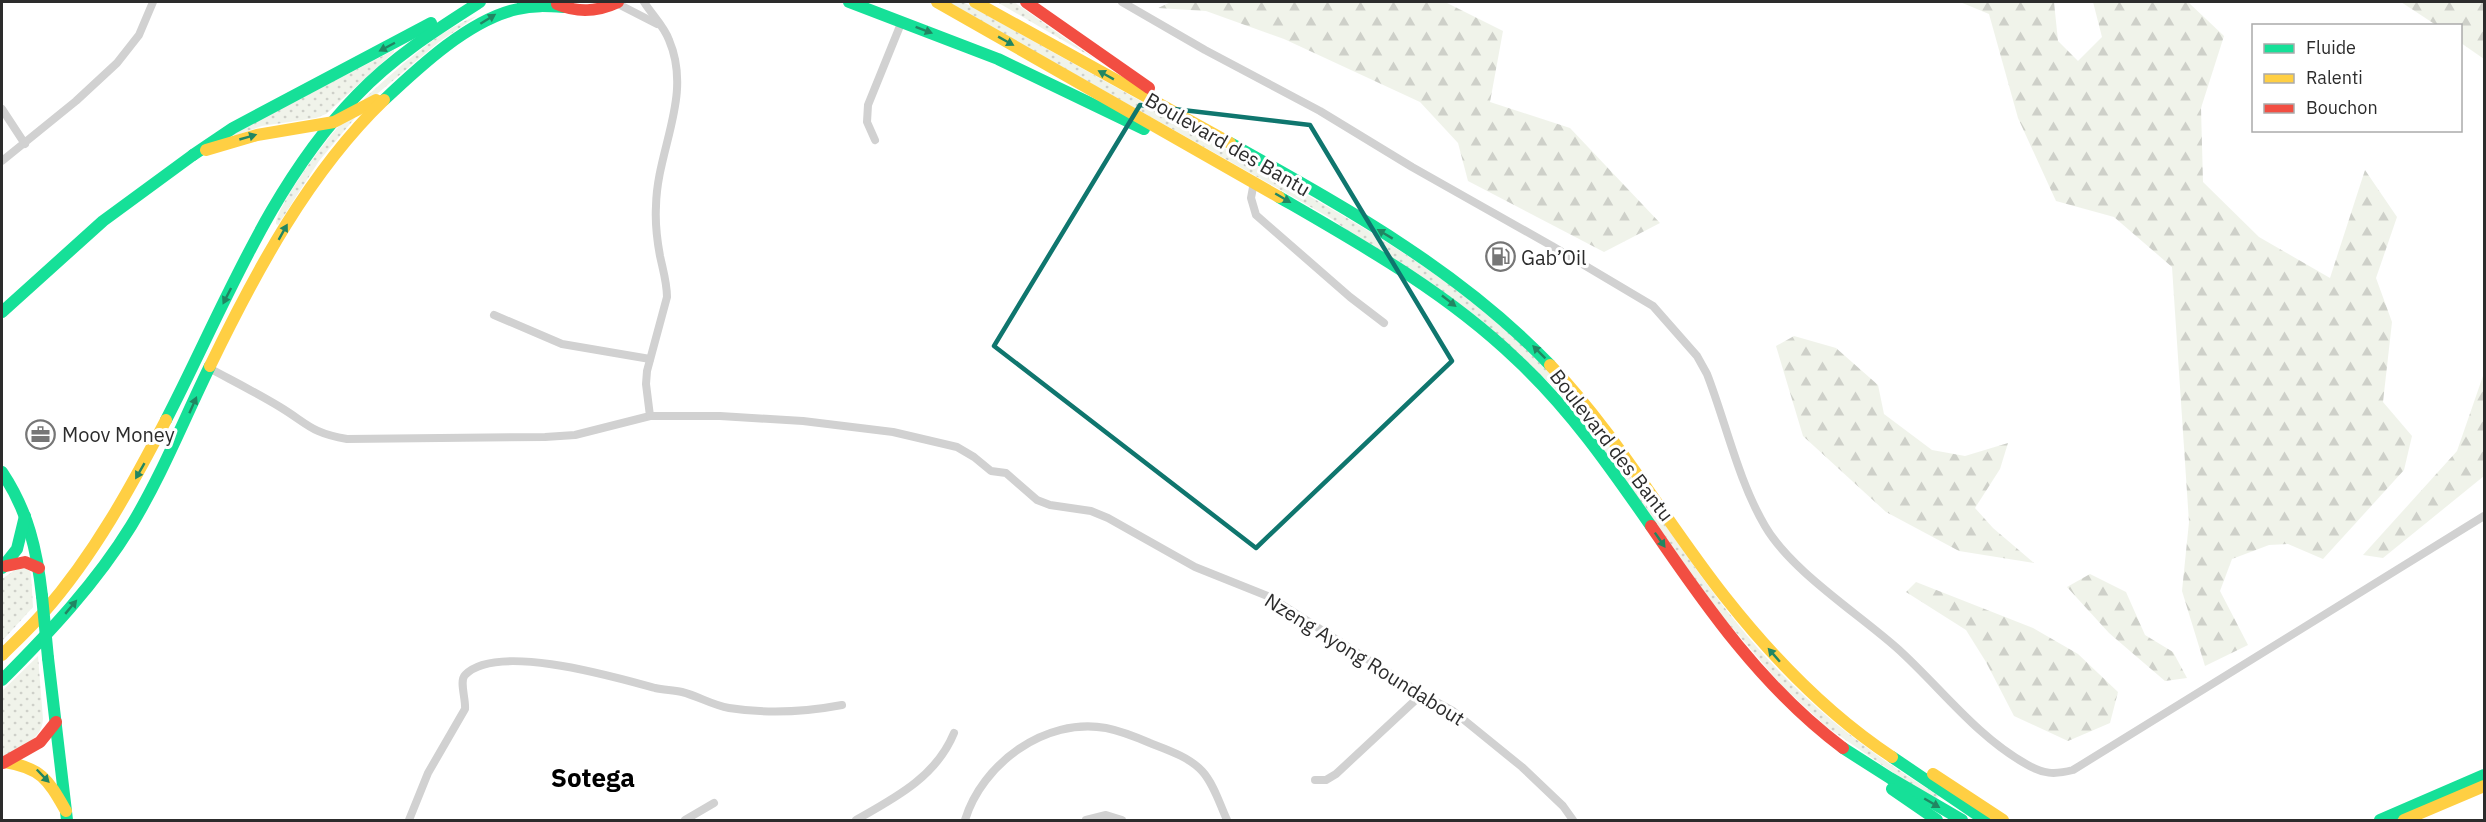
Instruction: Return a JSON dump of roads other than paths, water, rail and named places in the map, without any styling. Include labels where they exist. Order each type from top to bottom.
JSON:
[{"type":"main road","points":[[2,655],[28,630],[67,584],[113,518],[143,467],[269,217],[303,159],[368,85],[400,55],[478,2]]},
{"type":"main road","points":[[2,312],[103,221],[218,137],[266,110],[478,2]]},
{"type":"main road","points":[[2,680],[61,620],[115,550],[148,495],[209,368],[288,223],[324,167],[379,104],[440,52],[487,19],[515,6],[532,2],[559,4],[579,11],[594,11],[617,2]]},
{"type":"main road","points":[[849,2],[998,59],[1174,143],[1214,158]]},
{"type":"main road","name":"Boulevard des Bantu","points":[[937,2],[1214,158],[1434,289],[1496,339],[1558,403],[1601,456],[1718,622],[1782,696],[1860,758],[1962,820]]},
{"type":"main road","name":"Boulevard des Bantu","points":[[975,2],[1272,167],[1440,268],[1492,309],[1540,354],[1582,399],[1725,597],[1798,682],[1860,735],[1984,820]]},
{"type":"main road","points":[[1026,2],[1129,75],[1272,167]]},
{"type":"main road","points":[[193,155],[257,135],[334,122],[369,105],[420,62],[440,52]]},
{"type":"main road","points":[[2,472],[15,490],[35,540],[66,816]]},
{"type":"main road","points":[[4,567],[17,549],[25,516]]},
{"type":"main road","points":[[4,567],[25,562],[39,568]]},
{"type":"main road","points":[[1798,682],[1879,739],[2003,820]]},
{"type":"main road","points":[[1782,696],[1827,738],[1937,820]]},
{"type":"main road","points":[[3,763],[40,741],[56,722]]},
{"type":"main road","points":[[3,763],[25,765],[38,770],[48,780],[66,816]]},
{"type":"main road","points":[[2380,820],[2484,775]]},
{"type":"main road","points":[[2404,820],[2484,786]]},
{"type":"street","points":[[2,161],[76,101],[131,48],[153,2]]},
{"type":"street","points":[[617,2],[660,25]]},
{"type":"street","points":[[644,2],[672,47],[679,79],[656,204],[658,243],[667,286],[667,297],[650,359],[646,384],[650,416]]},
{"type":"street","points":[[1122,2],[1205,50],[1300,100],[1653,306],[1697,356],[1707,374],[1757,510],[1776,542],[1845,606],[1897,649],[1984,733],[2024,763],[2047,774],[2073,771],[2484,516]]},
{"type":"street","points":[[875,140],[867,122],[868,105],[902,21]]},
{"type":"street","points":[[2,109],[25,144]]},
{"type":"street","points":[[1254,182],[1251,198],[1256,215],[1350,297],[1384,323]]},
{"type":"street","points":[[494,315],[562,344],[650,359]]},
{"type":"street","name":"Nzeng Ayong Roundabout","points":[[209,368],[280,407],[309,428],[322,434],[347,439],[545,437],[575,435],[650,416],[720,416],[802,421],[893,432],[943,442],[974,457],[991,471],[1006,473],[1037,500],[1050,505],[1091,511],[1108,518],[1195,567],[1270,597],[1453,711],[1522,767],[1563,806],[1574,820]]},
{"type":"street","points":[[410,820],[428,773],[465,709],[466,699],[462,682],[464,675],[489,663],[512,660],[628,679],[657,688],[679,691],[726,708],[764,712],[822,709],[843,705]]},
{"type":"street","points":[[1315,780],[1326,780],[1336,774],[1422,693]]},
{"type":"street","points":[[964,820],[970,803],[985,778],[999,763],[1027,743],[1055,732],[1081,728],[1106,728],[1178,754],[1202,771],[1227,820]]},
{"type":"street","points":[[856,820],[904,793],[940,760],[954,733]]},
{"type":"street","points":[[685,820],[714,803]]},
{"type":"street","points":[[1086,820],[1106,815],[1122,820]]},
{"type":"place","name":"Gab’Oil","points":[[1500,257]]},
{"type":"place","name":"Moov Money","points":[[41,434]]},
{"type":"district","name":"Sotega","points":[[593,777]]}]
